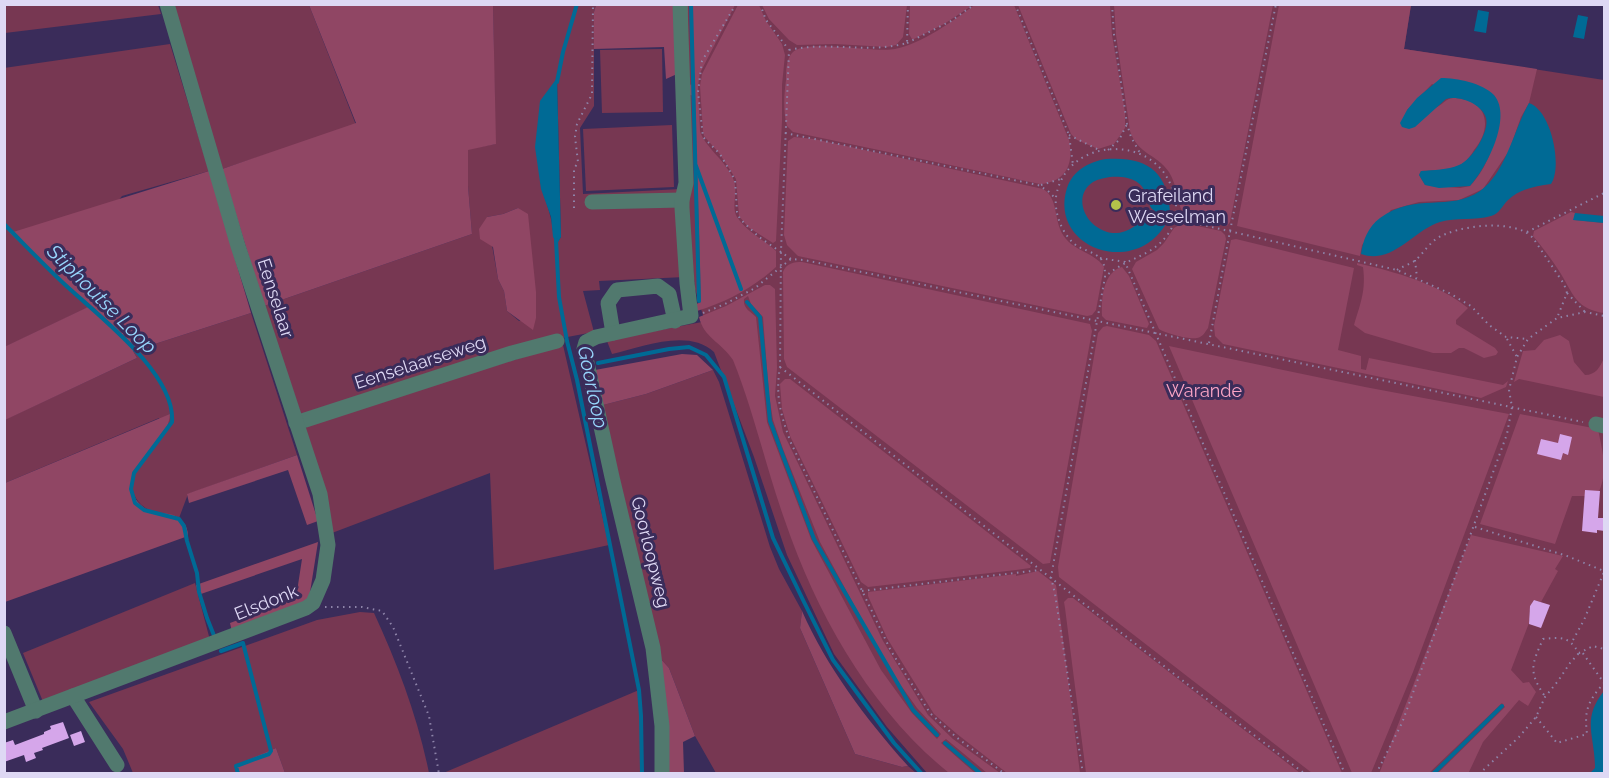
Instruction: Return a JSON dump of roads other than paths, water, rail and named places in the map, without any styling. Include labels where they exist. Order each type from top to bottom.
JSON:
[{"type":"street","name":"Eenselaar","points":[[167,4],[238,246],[320,494],[328,545],[323,580],[314,603]]},
{"type":"street","points":[[675,321],[669,294],[658,285],[617,290],[608,303],[613,333],[675,321],[692,316],[687,283],[682,200],[686,183],[680,4]]},
{"type":"street","points":[[592,202],[682,200]]},
{"type":"street","name":"Goorloopweg","points":[[613,333],[586,342],[584,349],[653,648],[662,726],[662,774]]},
{"type":"street","name":"Eenselaarseweg","points":[[296,423],[512,353],[557,341]]},
{"type":"street","name":"Elsdonk","points":[[4,722],[306,608],[314,603]]},
{"type":"street","points":[[4,633],[36,711]]},
{"type":"street","points":[[73,696],[117,765]]},
{"type":"water","points":[[1478,10],[1489,12],[1486,33],[1474,31]]},
{"type":"water","points":[[1578,15],[1588,17],[1584,39],[1573,37]]},
{"type":"water","points":[[557,78],[561,237],[557,244],[553,237],[551,217],[541,189],[535,147],[540,101]]},
{"type":"water","points":[[1441,78],[1462,80],[1483,87],[1494,95],[1499,105],[1501,116],[1499,129],[1490,156],[1470,186],[1439,188],[1425,185],[1419,175],[1421,171],[1454,167],[1469,158],[1485,130],[1486,118],[1480,109],[1469,102],[1451,98],[1446,99],[1415,127],[1409,129],[1402,127],[1400,123],[1417,98]]},
{"type":"water","points":[[1529,103],[1543,116],[1553,139],[1556,165],[1551,184],[1518,193],[1494,215],[1440,222],[1420,232],[1393,251],[1383,255],[1361,254],[1372,225],[1393,210],[1469,197],[1489,183],[1509,150]]},
{"type":"water","points":[[1100,160],[1133,160],[1143,164],[1159,176],[1165,186],[1170,212],[1162,213],[1161,218],[1167,222],[1153,239],[1136,249],[1117,252],[1098,249],[1082,240],[1070,227],[1065,209],[1067,188],[1077,172]],"holes":[[[1117,177],[1139,183],[1146,193],[1150,206],[1155,211],[1154,217],[1117,233],[1098,228],[1091,222],[1083,205],[1086,189],[1093,182]]]},
{"type":"water","points":[[1575,213],[1604,216],[1604,223],[1573,220]]},
{"type":"water","points":[[1604,691],[1604,773],[1590,773],[1595,768],[1591,719],[1597,701]]},
{"type":"waterway","name":"Goorloop","points":[[557,82],[577,4]]},
{"type":"waterway","points":[[691,4],[699,301]]},
{"type":"waterway","points":[[696,166],[741,289]]},
{"type":"waterway","name":"Stiphoutse Loop","points":[[4,224],[60,280],[130,344],[161,383],[170,403],[172,422],[134,473],[131,489],[135,503],[144,510],[179,519],[184,526],[197,573],[199,592],[215,638]]},
{"type":"waterway","name":"Goorloop","points":[[556,240],[559,297],[567,341],[577,380],[639,690],[642,774]]},
{"type":"waterway","points":[[747,302],[760,317],[770,421],[814,539],[913,710],[937,735]]},
{"type":"waterway","points":[[598,363],[689,347],[706,355],[724,377],[773,538],[804,602],[833,660],[894,743],[922,774]]},
{"type":"waterway","points":[[221,651],[243,643],[271,751],[269,754],[236,766],[238,774]]},
{"type":"waterway","points":[[1433,774],[1502,706]]},
{"type":"waterway","points":[[945,743],[981,774]]},
{"type":"place","name":"Grafeiland Wesselman","points":[[1116,205]]},
{"type":"park label","name":"Warande","points":[[1204,390]]}]
